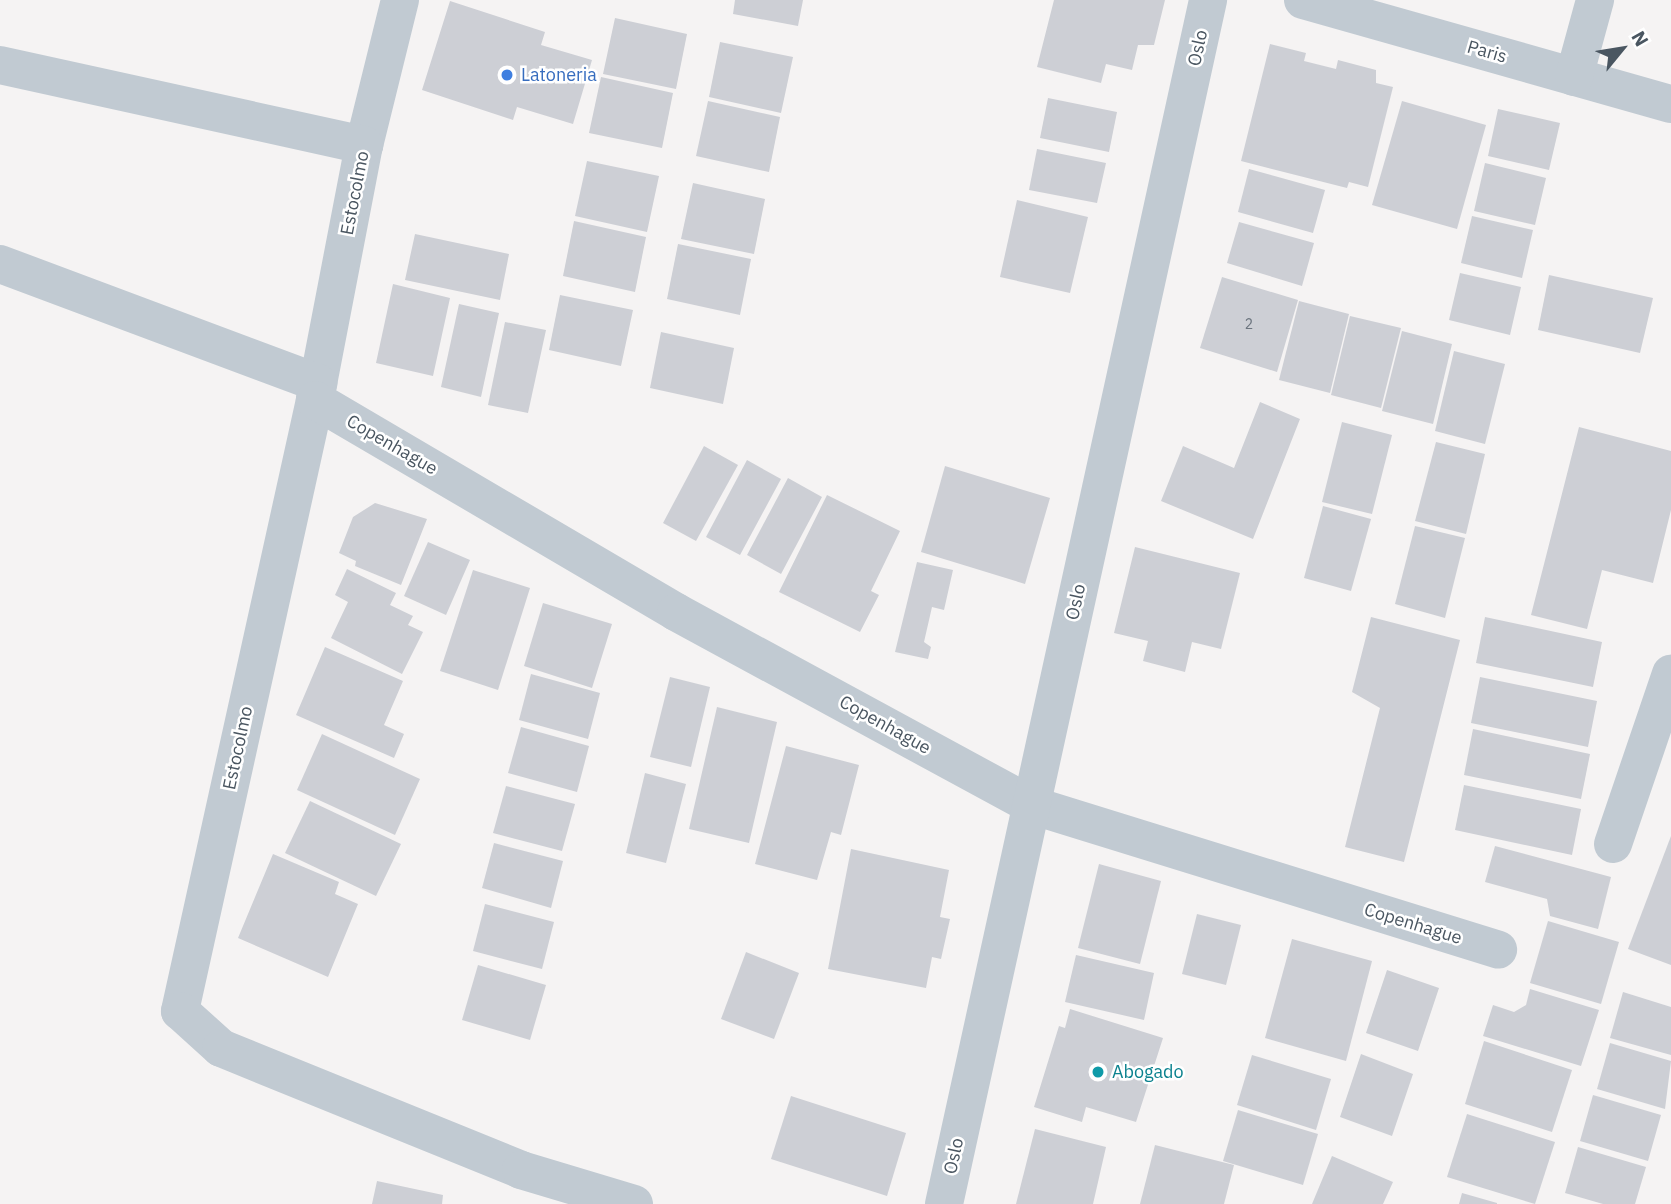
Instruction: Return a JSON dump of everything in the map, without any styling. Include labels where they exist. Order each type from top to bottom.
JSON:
[{"type":"street","name":"Estocolmo","points":[[400,0],[364,145],[317,391],[180,1011],[221,1048],[521,1170],[634,1204]]},
{"type":"street","name":"Oslo","points":[[944,1204],[1208,0]]},
{"type":"street","name":"Paris","points":[[1303,0],[1671,104]]},
{"type":"street","points":[[1574,77],[1595,0]]},
{"type":"street","points":[[0,65],[364,145]]},
{"type":"street","name":"Copenhague","points":[[0,264],[317,391],[676,612],[1031,805],[1498,950]]},
{"type":"street","points":[[1613,844],[1671,674]]},
{"type":"building","points":[[735,0],[803,0],[798,26],[733,14]]},
{"type":"building","points":[[1054,0],[1165,0],[1154,45],[1138,45],[1132,70],[1106,64],[1101,83],[1037,67]]},
{"type":"building","name":"Latoneria","points":[[450,1],[545,32],[541,45],[592,60],[573,124],[517,107],[513,120],[422,90]]},
{"type":"building","points":[[615,18],[687,34],[676,89],[603,74]]},
{"type":"building","points":[[720,42],[793,57],[781,113],[709,97]]},
{"type":"building","points":[[1270,44],[1306,53],[1304,61],[1336,69],[1338,60],[1376,70],[1376,83],[1393,87],[1368,187],[1349,182],[1347,188],[1241,161]]},
{"type":"building","points":[[601,77],[673,93],[662,148],[589,133]]},
{"type":"building","points":[[1048,98],[1117,112],[1109,152],[1040,138]]},
{"type":"building","points":[[708,101],[780,117],[769,172],[696,156]]},
{"type":"building","points":[[1402,101],[1486,125],[1457,229],[1372,205]]},
{"type":"building","points":[[1498,109],[1560,123],[1549,170],[1488,156]]},
{"type":"building","points":[[1037,149],[1106,163],[1097,203],[1029,190]]},
{"type":"building","points":[[587,161],[659,176],[647,232],[575,216]]},
{"type":"building","points":[[1485,163],[1546,178],[1535,225],[1474,211]]},
{"type":"building","points":[[1249,169],[1325,190],[1313,233],[1238,212]]},
{"type":"building","points":[[693,183],[765,199],[754,254],[681,239]]},
{"type":"building","points":[[1017,200],[1088,217],[1070,293],[1000,277]]},
{"type":"building","points":[[1472,216],[1533,230],[1522,278],[1461,263]]},
{"type":"building","points":[[574,221],[646,237],[635,292],[563,276]]},
{"type":"building","points":[[1239,222],[1314,243],[1302,286],[1227,263]]},
{"type":"building","points":[[415,234],[509,254],[500,300],[405,280]]},
{"type":"building","points":[[678,244],[751,259],[740,315],[667,299]]},
{"type":"building","points":[[1460,273],[1521,287],[1510,335],[1449,320]]},
{"type":"building","points":[[1549,275],[1653,298],[1640,353],[1538,330]]},
{"type":"building","points":[[1222,277],[1298,300],[1277,372],[1200,348]]},
{"type":"building","points":[[393,284],[450,298],[433,376],[376,363]]},
{"type":"building","points":[[560,295],[633,310],[621,366],[549,350]]},
{"type":"building","points":[[1299,301],[1349,314],[1330,393],[1279,380]]},
{"type":"building","points":[[459,304],[499,313],[481,397],[441,387]]},
{"type":"building","points":[[1350,316],[1401,328],[1381,408],[1331,395]]},
{"type":"building","points":[[505,322],[546,330],[528,413],[488,405]]},
{"type":"building","points":[[1402,331],[1452,344],[1433,424],[1382,411]]},
{"type":"building","points":[[661,332],[734,348],[723,404],[650,388]]},
{"type":"building","points":[[1454,351],[1505,364],[1485,444],[1435,431]]},
{"type":"building","points":[[1260,402],[1300,419],[1253,539],[1161,501],[1183,446],[1234,468]]},
{"type":"building","points":[[1342,422],[1392,435],[1372,514],[1322,502]]},
{"type":"building","points":[[1579,427],[1671,451],[1671,510],[1653,583],[1602,570],[1587,629],[1531,615]]},
{"type":"building","points":[[1436,442],[1485,454],[1466,534],[1415,521]]},
{"type":"building","points":[[704,446],[738,465],[696,541],[663,523]]},
{"type":"building","points":[[747,460],[781,479],[740,555],[706,537]]},
{"type":"building","points":[[945,466],[1050,498],[1025,584],[921,552]]},
{"type":"building","points":[[788,478],[822,497],[781,574],[747,555]]},
{"type":"building","points":[[827,495],[900,531],[871,591],[879,595],[860,632],[779,592]]},
{"type":"building","points":[[375,503],[427,519],[401,585],[355,566],[356,561],[339,553],[353,517]]},
{"type":"building","points":[[1323,506],[1371,519],[1351,591],[1304,578]]},
{"type":"building","points":[[1415,526],[1465,538],[1445,618],[1395,604]]},
{"type":"building","points":[[428,542],[470,560],[446,615],[404,596]]},
{"type":"building","points":[[1135,547],[1240,573],[1221,649],[1192,642],[1185,672],[1143,661],[1148,641],[1114,633]]},
{"type":"building","points":[[917,562],[953,570],[944,610],[932,607],[924,642],[931,647],[928,659],[895,652]]},
{"type":"building","points":[[347,569],[396,593],[390,605],[413,616],[408,625],[423,632],[402,674],[331,638],[348,602],[335,595]]},
{"type":"building","points":[[473,570],[530,588],[498,690],[440,671]]},
{"type":"building","points":[[543,603],[612,624],[592,688],[524,666]]},
{"type":"building","points":[[1371,617],[1460,640],[1404,862],[1345,847],[1380,708],[1352,692]]},
{"type":"building","points":[[1485,617],[1602,642],[1593,687],[1476,663]]},
{"type":"building","points":[[325,647],[403,681],[384,725],[404,734],[394,758],[296,715]]},
{"type":"building","points":[[531,674],[600,693],[588,739],[519,720]]},
{"type":"building","points":[[670,677],[710,687],[691,767],[650,757]]},
{"type":"building","points":[[1480,677],[1597,701],[1588,747],[1471,723]]},
{"type":"building","points":[[717,707],[777,722],[749,843],[689,829]]},
{"type":"building","points":[[521,727],[589,746],[577,792],[508,773]]},
{"type":"building","points":[[1473,729],[1590,754],[1581,799],[1464,775]]},
{"type":"building","points":[[322,734],[420,779],[395,835],[297,790]]},
{"type":"building","points":[[786,746],[859,765],[841,835],[831,832],[817,880],[755,864]]},
{"type":"building","points":[[645,773],[686,784],[666,863],[626,853]]},
{"type":"building","points":[[1464,785],[1581,809],[1572,855],[1455,830]]},
{"type":"building","points":[[506,786],[575,804],[562,851],[493,833]]},
{"type":"building","points":[[310,801],[401,844],[376,896],[285,853]]},
{"type":"building","points":[[1671,836],[1671,965],[1628,949]]},
{"type":"building","points":[[494,843],[563,861],[551,908],[482,888]]},
{"type":"building","points":[[1495,846],[1611,877],[1598,929],[1550,916],[1547,899],[1485,882]]},
{"type":"building","points":[[851,849],[949,870],[940,917],[950,919],[941,959],[932,957],[926,988],[828,969]]},
{"type":"building","points":[[273,854],[339,882],[335,894],[358,904],[328,977],[238,938]]},
{"type":"building","points":[[1099,864],[1161,881],[1140,964],[1078,948]]},
{"type":"building","points":[[485,904],[554,922],[542,969],[473,951]]},
{"type":"building","points":[[1197,914],[1241,925],[1226,985],[1182,974]]},
{"type":"building","points":[[1548,921],[1619,942],[1601,1004],[1530,983]]},
{"type":"building","points":[[1292,939],[1372,961],[1346,1061],[1265,1038]]},
{"type":"building","points":[[746,952],[799,973],[774,1039],[721,1019]]},
{"type":"building","points":[[1076,955],[1154,973],[1144,1020],[1065,1002]]},
{"type":"building","points":[[478,965],[546,985],[530,1040],[462,1020]]},
{"type":"building","points":[[1387,970],[1439,988],[1418,1051],[1366,1033]]},
{"type":"building","points":[[1530,989],[1599,1010],[1581,1066],[1483,1036],[1493,1005],[1514,1012],[1526,1005]]},
{"type":"building","points":[[1623,992],[1671,1007],[1671,1055],[1610,1038]]},
{"type":"building","name":"Abogado","points":[[1070,1009],[1163,1038],[1136,1122],[1086,1107],[1082,1122],[1034,1107],[1059,1026],[1065,1028]]},
{"type":"building","points":[[1484,1041],[1572,1070],[1552,1132],[1465,1104]]},
{"type":"building","points":[[1610,1043],[1671,1061],[1665,1109],[1597,1089]]},
{"type":"building","points":[[1361,1054],[1413,1074],[1392,1136],[1340,1117]]},
{"type":"building","points":[[1252,1055],[1331,1079],[1316,1130],[1237,1105]]},
{"type":"building","points":[[1593,1095],[1661,1115],[1648,1161],[1580,1141]]},
{"type":"building","points":[[791,1096],[906,1133],[887,1196],[771,1159]]},
{"type":"building","points":[[1238,1110],[1318,1134],[1303,1185],[1223,1161]]},
{"type":"building","points":[[1467,1114],[1555,1142],[1535,1204],[1447,1177]]},
{"type":"building","points":[[1035,1129],[1106,1147],[1093,1204],[1016,1204]]},
{"type":"building","points":[[1155,1145],[1234,1165],[1224,1204],[1140,1204]]},
{"type":"building","points":[[1578,1147],[1646,1167],[1635,1204],[1603,1204],[1565,1193]]},
{"type":"building","points":[[1332,1156],[1393,1182],[1383,1204],[1312,1204]]},
{"type":"building","points":[[377,1181],[443,1195],[442,1204],[372,1204]]},
{"type":"building","points":[[1462,1193],[1497,1203],[1497,1204],[1459,1204]]},
{"type":"place","name":"Latoneria","points":[[507,75]]},
{"type":"place","name":"Abogado","points":[[1098,1072]]}]
